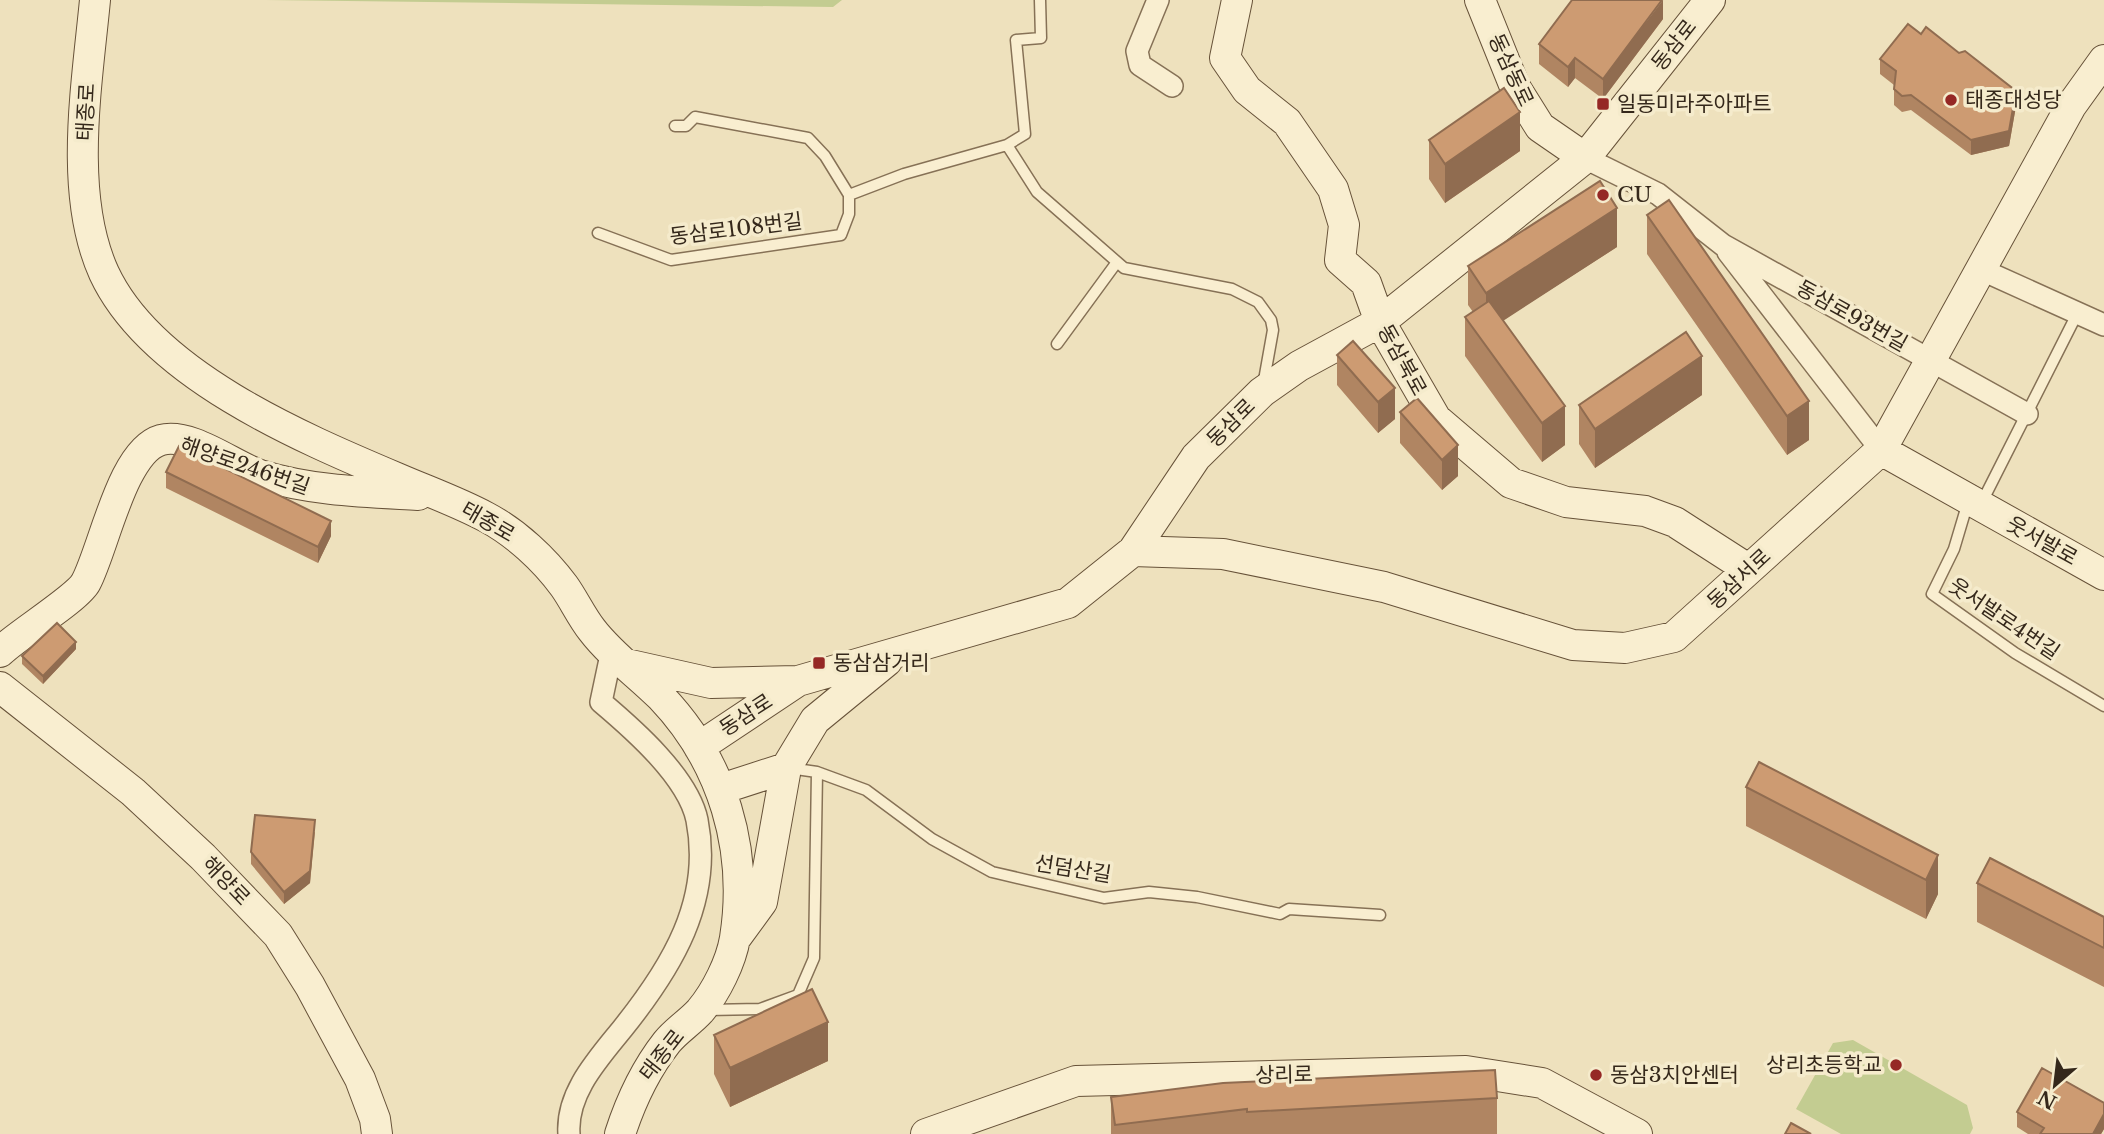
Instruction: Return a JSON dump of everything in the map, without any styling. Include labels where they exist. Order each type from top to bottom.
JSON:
[{"type":"street","name":"태종로","points":[[95,0],[83,172],[92,232],[104,273],[127,308],[159,347],[193,374],[338,453],[488,517],[530,548],[562,583],[593,632],[664,700],[699,747],[721,789],[735,835],[738,881],[735,940],[723,972],[701,1010],[668,1040],[635,1091],[620,1134]]},
{"type":"street","points":[[1158,0],[1137,51],[1140,65],[1172,86]]},
{"type":"street","name":"동삼북로","points":[[1237,0],[1225,58],[1247,90],[1287,121],[1333,189],[1344,225],[1340,260],[1366,283],[1380,322],[1436,419],[1511,483],[1566,502],[1646,511],[1675,522],[1748,569]]},
{"type":"street","name":"동삼동로","points":[[1480,0],[1515,87],[1540,127],[1585,158]]},
{"type":"street","name":"동삼로","points":[[699,747],[798,681],[1068,603],[1133,551],[1196,457],[1262,392],[1299,366],[1380,322],[1585,158],[1710,0]]},
{"type":"street","name":"동삼서로","points":[[1133,551],[1236,557],[1384,587],[1573,645],[1625,649],[1674,637],[1881,450],[2071,106],[2104,60]]},
{"type":"street","name":"동삼로93번길","points":[[1585,158],[1658,194],[1723,245],[2027,414]]},
{"type":"street","points":[[1723,245],[1881,450]]},
{"type":"street","points":[[1980,269],[2104,325]]},
{"type":"street","name":"해양로246번길","points":[[0,652],[85,585],[127,477],[140,454],[162,440],[192,443],[258,474],[319,491],[437,495]]},
{"type":"street","name":"웃서발로","points":[[1881,450],[2104,575]]},
{"type":"street","points":[[319,491],[338,453]]},
{"type":"street","points":[[735,940],[762,902],[786,768],[815,720],[897,653]]},
{"type":"street","points":[[569,1134],[568,1115],[588,1071],[670,966],[693,912],[699,864],[696,818],[674,776],[646,740],[601,702],[619,657],[711,683],[798,681]]},
{"type":"street","name":"해양로","points":[[0,687],[133,792],[203,857],[278,935],[310,986],[360,1079],[375,1119],[377,1134]]},
{"type":"street","points":[[721,789],[786,768]]},
{"type":"street","name":"상리로","points":[[926,1134],[1076,1081],[1466,1071],[1542,1083],[1637,1134]]},
{"type":"lane","points":[[675,126],[686,126],[695,117],[808,138],[825,156],[849,195],[904,174],[1007,145],[1025,134],[1016,40],[1041,38],[1040,0]]},
{"type":"lane","points":[[1007,145],[1037,192],[1132,272],[1232,289],[1258,302],[1271,320],[1273,330],[1262,392]]},
{"type":"lane","name":"동삼로108번길","points":[[598,233],[671,260],[841,235],[849,215],[849,195]]},
{"type":"lane","points":[[1057,344],[1117,262]]},
{"type":"lane","points":[[1974,504],[2027,414],[2077,314]]},
{"type":"lane","name":"웃서발로4번길","points":[[1974,504],[1932,594],[2015,653],[2104,706]]},
{"type":"lane","name":"선덤산길","points":[[786,768],[817,772],[866,790],[932,839],[992,872],[1035,884],[1104,898],[1149,892],[1197,897],[1280,914],[1289,909],[1380,915]]},
{"type":"lane","points":[[701,1010],[760,1009],[798,995],[814,958],[817,772]]},
{"type":"green space","points":[[266,0],[842,0],[833,7]]},
{"type":"green space","points":[[1853,1040],[1967,1105],[1973,1128],[1970,1134],[1841,1134],[1796,1109],[1833,1043]]},
{"type":"building","points":[[1572,0],[1662,0],[1603,79],[1575,58],[1568,67],[1539,44]]},
{"type":"building","name":"태종대성당","points":[[1908,24],[1921,34],[1926,27],[1959,53],[1965,51],[2016,91],[2009,131],[1971,140],[1911,95],[1902,96],[1894,89],[1896,71],[1880,59]]},
{"type":"building","points":[[1504,88],[1520,112],[1445,164],[1429,140]]},
{"type":"building","points":[[1600,181],[1617,208],[1486,293],[1468,266]]},
{"type":"building","points":[[1669,200],[1809,401],[1787,416],[1647,215]]},
{"type":"building","points":[[1489,301],[1565,406],[1542,423],[1465,317]]},
{"type":"building","points":[[1686,332],[1702,356],[1595,429],[1579,405]]},
{"type":"building","points":[[1353,341],[1395,388],[1378,402],[1337,355]]},
{"type":"building","points":[[1417,398],[1458,445],[1442,460],[1400,412]]},
{"type":"building","points":[[179,446],[331,521],[318,547],[166,472]]},
{"type":"building","points":[[57,623],[76,642],[43,676],[22,656]]},
{"type":"building","points":[[1759,762],[1938,855],[1926,880],[1746,787]]},
{"type":"building","points":[[255,815],[315,820],[310,871],[284,892],[251,852]]},
{"type":"building","points":[[1990,858],[2104,917],[2104,948],[1977,883]]},
{"type":"building","points":[[812,989],[828,1022],[730,1068],[714,1035]]},
{"type":"building","points":[[2042,1068],[2104,1103],[2104,1114],[2093,1134],[2040,1134],[2044,1128],[2017,1112]]},
{"type":"building","points":[[1495,1070],[1497,1098],[1247,1112],[1247,1109],[1115,1125],[1111,1097],[1223,1083]]},
{"type":"building","points":[[1791,1123],[1811,1134],[1785,1134]]},
{"type":"place","name":"태종대성당","points":[[1951,100]]},
{"type":"place","name":"일동미라주아파트","points":[[1603,104]]},
{"type":"place","name":"CU","points":[[1603,195]]},
{"type":"place","name":"동삼삼거리","points":[[819,663]]},
{"type":"place","name":"상리초등학교","points":[[1896,1065]]},
{"type":"place","name":"동삼3치안센터","points":[[1596,1075]]}]
